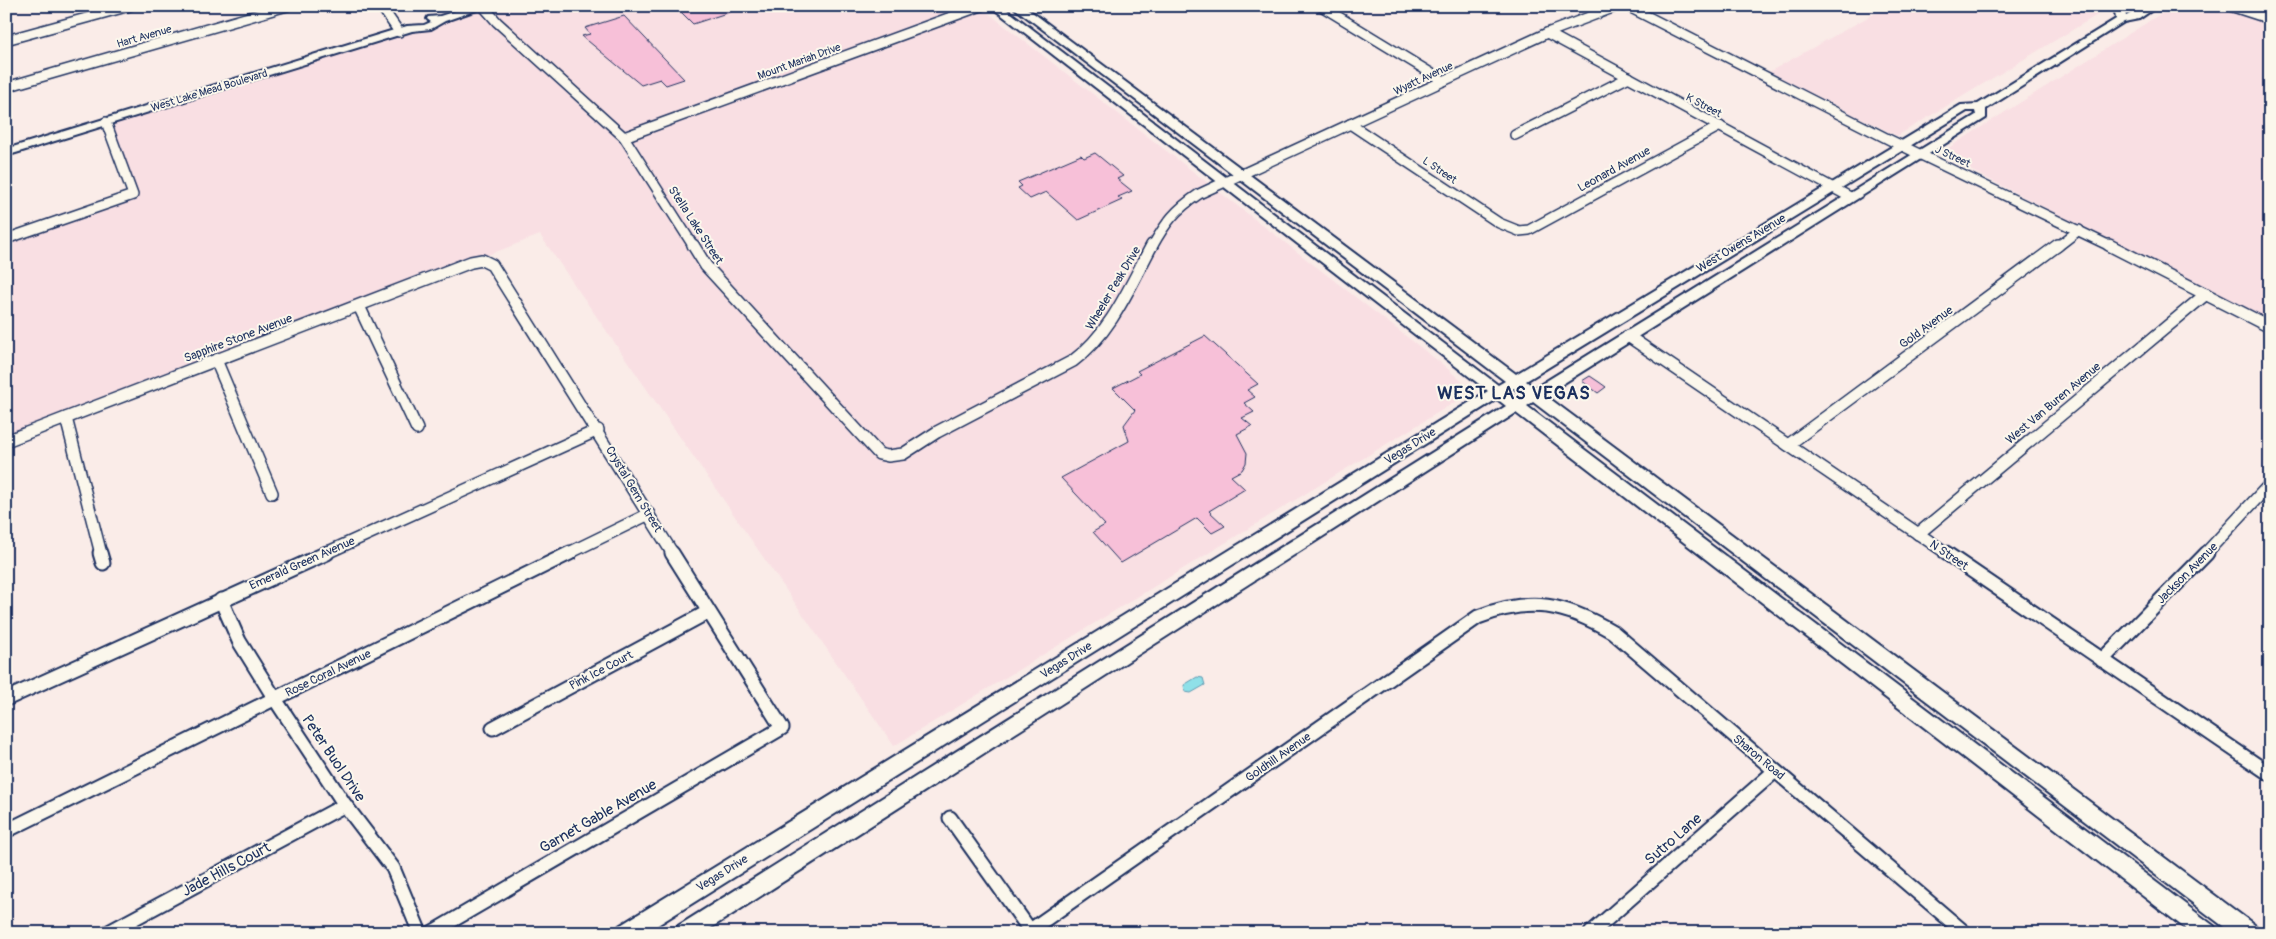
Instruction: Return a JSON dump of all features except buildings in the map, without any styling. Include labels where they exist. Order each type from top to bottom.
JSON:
[{"type":"main road","name":"West Lake Mead Boulevard","points":[[6,153],[411,28],[423,29],[433,26],[441,19],[483,6]]},
{"type":"main road","points":[[995,6],[1224,182],[2249,933]]},
{"type":"main road","points":[[1016,6],[1240,174],[1505,387],[2206,933]]},
{"type":"main road","points":[[2121,20],[2120,11],[2127,6]]},
{"type":"main road","name":"West Owens Avenue","points":[[1505,387],[1965,107],[1980,108],[2121,20],[2135,17],[2153,6]]},
{"type":"main road","name":"West Owens Avenue","points":[[1524,401],[1982,116],[1980,108]]},
{"type":"main road","points":[[1733,248],[1751,259]]},
{"type":"main road","points":[[1628,336],[1626,328],[1628,324],[1638,318],[1656,295]]},
{"type":"main road","name":"Vegas Drive","points":[[626,933],[1505,387]]},
{"type":"main road","name":"Vegas Drive","points":[[685,933],[1524,401]]},
{"type":"main road","points":[[1014,692],[1032,713]]},
{"type":"street","points":[[6,40],[130,6]]},
{"type":"street","name":"Hart Avenue","points":[[6,87],[287,6]]},
{"type":"street","points":[[381,6],[400,32]]},
{"type":"street","name":"Stella Lake Street","points":[[483,6],[497,22],[624,137],[706,266],[879,454],[888,456]]},
{"type":"street","name":"Mount Mariah Drive","points":[[624,137],[981,6]]},
{"type":"street","points":[[1321,6],[1444,81]]},
{"type":"street","name":"Wyatt Avenue","points":[[1240,174],[1547,33],[1618,6]]},
{"type":"street","name":"J Street","points":[[1627,6],[1902,146],[2079,230],[2270,327]]},
{"type":"street","points":[[2230,6],[2248,8],[2270,19]]},
{"type":"street","name":"K Street","points":[[1547,33],[1850,197]]},
{"type":"street","points":[[1515,135],[1629,77]]},
{"type":"street","points":[[6,239],[122,201],[133,195],[106,122]]},
{"type":"street","name":"L Street","points":[[1350,124],[1499,223],[1519,231]]},
{"type":"street","name":"Leonard Avenue","points":[[1519,231],[1530,230],[1720,126]]},
{"type":"street","name":"Wheeler Peak Drive","points":[[888,456],[903,454],[940,430],[1073,361],[1088,350],[1105,330],[1165,223],[1187,202],[1240,174]]},
{"type":"street","name":"Gold Avenue","points":[[1788,445],[2079,230]]},
{"type":"street","name":"Sapphire Stone Avenue","points":[[6,440],[478,260]]},
{"type":"street","name":"Crystal Gem Street","points":[[478,260],[492,264],[598,430],[708,612],[782,728]]},
{"type":"street","name":"West Van Buren Avenue","points":[[1918,534],[2206,294]]},
{"type":"street","points":[[359,306],[417,430]]},
{"type":"street","name":"N Street","points":[[1628,336],[2270,774]]},
{"type":"street","points":[[216,360],[272,493]]},
{"type":"street","points":[[66,418],[103,564]]},
{"type":"street","name":"Emerald Green Avenue","points":[[6,698],[598,430]]},
{"type":"street","name":"Jackson Avenue","points":[[2102,660],[2242,517],[2270,484]]},
{"type":"street","name":"Rose Coral Avenue","points":[[6,831],[649,514]]},
{"type":"street","name":"Peter Buol Drive","points":[[221,600],[239,641],[275,699],[345,805],[393,868],[420,933]]},
{"type":"street","name":"Sharon Road","points":[[1540,604],[1580,613],[1613,632],[1965,933]]},
{"type":"street","name":"Goldhill Avenue","points":[[1029,932],[1478,617],[1499,607],[1540,604]]},
{"type":"street","name":"Pink Ice Court","points":[[493,728],[708,612]]},
{"type":"street","name":"Garnet Gable Avenue","points":[[431,933],[782,728]]},
{"type":"street","name":"Sutro Lane","points":[[1591,933],[1775,771]]},
{"type":"street","name":"Jade Hills Court","points":[[106,933],[345,805]]},
{"type":"street","points":[[950,818],[1029,932]]},
{"type":"shaded area","points":[[483,6],[979,6],[1442,364],[1473,391],[894,746],[540,235],[6,440],[6,239],[133,195],[106,122]]},
{"type":"shaded area","points":[[1888,6],[2112,6],[1897,136],[1769,72]]},
{"type":"shaded area","points":[[2173,6],[2219,6],[2270,26],[2270,322],[1939,154]]},
{"type":"water","points":[[1197,677],[1203,678],[1205,685],[1191,693],[1185,692],[1184,685]]},
{"type":"district","name":"WEST LAS VEGAS","points":[[1514,393]]}]
